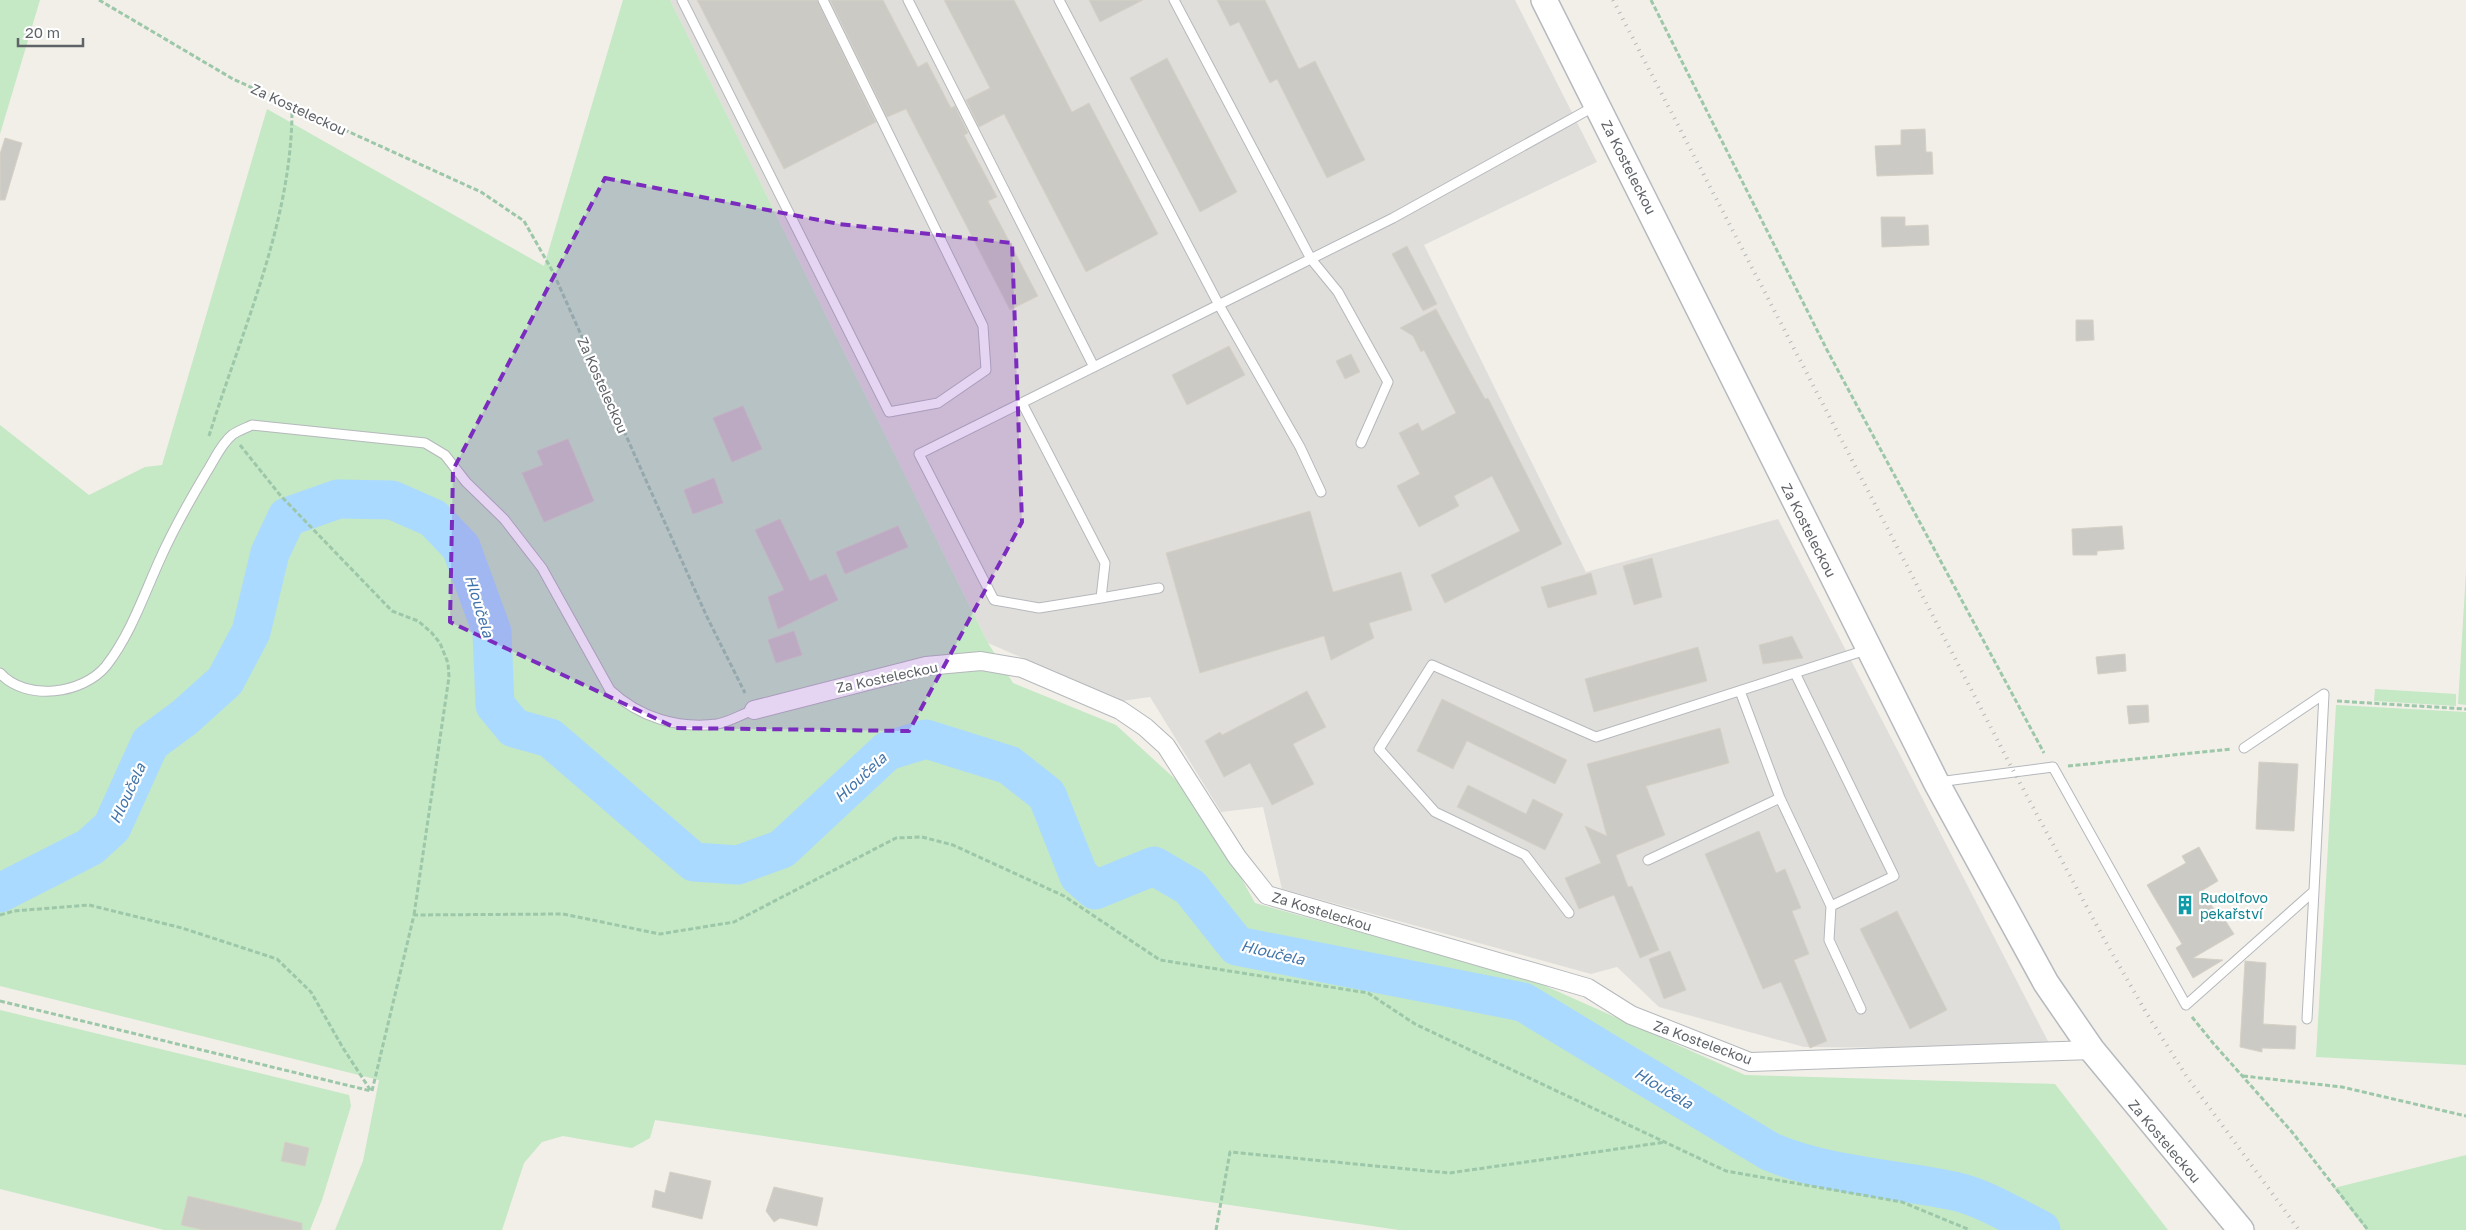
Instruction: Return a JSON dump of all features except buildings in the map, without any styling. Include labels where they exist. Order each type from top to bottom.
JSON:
[{"type":"street","name":"Za Kosteleckou","points":[[1544,0],[1936,782],[2046,983],[2092,1050],[2241,1230]]},
{"type":"street","name":"Za Kosteleckou","points":[[754,710],[926,666],[981,661],[1022,668],[1120,710],[1145,727],[1166,746],[1237,857],[1267,896],[1588,988],[1631,1015],[1750,1062],[2092,1050]]},
{"type":"lane","points":[[682,0],[889,412],[938,403],[986,370],[983,326],[823,0]]},
{"type":"lane","points":[[908,0],[1094,366]]},
{"type":"lane","points":[[1058,0],[1219,305],[1300,447],[1321,492]]},
{"type":"lane","points":[[1174,0],[1311,259],[1338,292],[1388,382],[1362,444]]},
{"type":"lane","points":[[1160,588],[1039,608],[994,600],[919,454],[1401,214],[1597,105]]},
{"type":"lane","points":[[1022,402],[1105,563],[1101,598]]},
{"type":"lane","points":[[0,673],[19,686],[40,693],[56,692],[82,682],[105,667],[127,634],[173,533],[206,473],[232,435],[252,424],[425,443],[445,455],[466,482],[504,518],[542,568],[610,690],[623,702],[651,717],[681,724],[718,724],[754,710]]},
{"type":"lane","points":[[1569,913],[1525,855],[1435,812],[1379,749],[1432,665],[1596,737],[1869,649]]},
{"type":"lane","points":[[1795,673],[1894,876],[1831,906]]},
{"type":"lane","points":[[1740,691],[1780,798],[1831,906],[1829,940],[1861,1009]]},
{"type":"lane","points":[[2244,748],[2324,694]]},
{"type":"lane","points":[[2307,1019],[2324,694]]},
{"type":"lane","points":[[1936,782],[2053,767],[2186,1005],[2314,892]]},
{"type":"lane","points":[[1648,860],[1780,798]]},
{"type":"path","name":"Za Kosteleckou","points":[[99,0],[233,79],[481,192],[524,221],[553,272],[707,617],[754,710]]},
{"type":"path","points":[[1651,0],[1827,350],[2040,747],[2053,767],[2244,748]]},
{"type":"path","points":[[206,473],[208,441],[259,283],[286,186],[292,141],[292,106]]},
{"type":"path","points":[[232,435],[280,495],[392,611],[418,621],[431,632],[440,643],[448,663],[449,678],[414,915],[372,1091]]},
{"type":"path","points":[[2324,694],[2338,702],[2466,709]]},
{"type":"path","points":[[414,915],[563,914],[660,934],[734,922],[896,838],[922,837],[953,845],[1064,896],[1160,960],[1368,993],[1415,1024],[1726,1171],[1902,1202],[1970,1230]]},
{"type":"path","points":[[0,915],[14,910],[89,905],[182,928],[277,959],[311,992],[372,1091]]},
{"type":"path","points":[[0,1001],[372,1091]]},
{"type":"path","points":[[2186,1005],[2195,1022],[2292,1132],[2368,1230]]},
{"type":"path","points":[[2243,1076],[2342,1088],[2466,1116]]},
{"type":"path","points":[[1216,1230],[1230,1152],[1449,1173],[1666,1142]]},
{"type":"highlighted area","points":[[605,178],[839,224],[1012,243],[1022,522],[909,731],[676,728],[450,622],[453,470]]},
{"type":"shaded area","points":[[670,0],[1515,0],[1597,162],[1424,245],[1586,572],[1778,519],[2052,1049],[1804,1047],[1659,1007],[1617,967],[1591,974],[1282,889],[1263,807],[1221,812],[1150,697],[1122,701],[988,643]]},
{"type":"green space","points":[[0,0],[40,0],[0,134]]},
{"type":"green space","points":[[623,0],[670,0],[988,643],[1013,683],[1116,725],[1198,800],[1255,903],[1532,980],[1745,1075],[2055,1084],[2168,1230],[1399,1230],[655,1120],[650,1138],[632,1148],[563,1136],[542,1142],[524,1163],[502,1230],[335,1230],[363,1161],[379,1080],[0,986],[0,425],[89,495],[145,467],[162,465],[267,109],[544,266]]},
{"type":"green space","points":[[2466,572],[2466,705],[2458,704]]},
{"type":"green space","points":[[2375,689],[2456,694],[2456,706],[2374,701]]},
{"type":"green space","points":[[2336,705],[2466,712],[2466,1065],[2316,1057]]},
{"type":"green space","points":[[0,1010],[349,1095],[351,1106],[322,1200],[310,1230],[164,1230],[0,1189]]},
{"type":"green space","points":[[2466,1155],[2466,1230],[2366,1230],[2334,1188]]},
{"type":"waterway","name":"Hloučela","points":[[0,893],[90,847],[112,827],[150,743],[185,717],[225,681],[251,632],[270,553],[287,517],[338,499],[392,500],[433,518],[461,547],[492,632],[495,705],[514,728],[550,738],[694,862],[738,865],[782,849],[887,751],[926,739],[1009,765],[1047,795],[1079,876],[1095,890],[1154,866],[1190,887],[1237,946],[1523,1002],[1769,1151],[1814,1166],[1965,1194],[1999,1208],[2041,1230]]},
{"type":"railway","points":[[1613,0],[2014,772],[2109,948],[2147,1014],[2187,1077],[2299,1230]]},
{"type":"place","name":"Rudolfovo pekařství","points":[[2185,905]]}]
